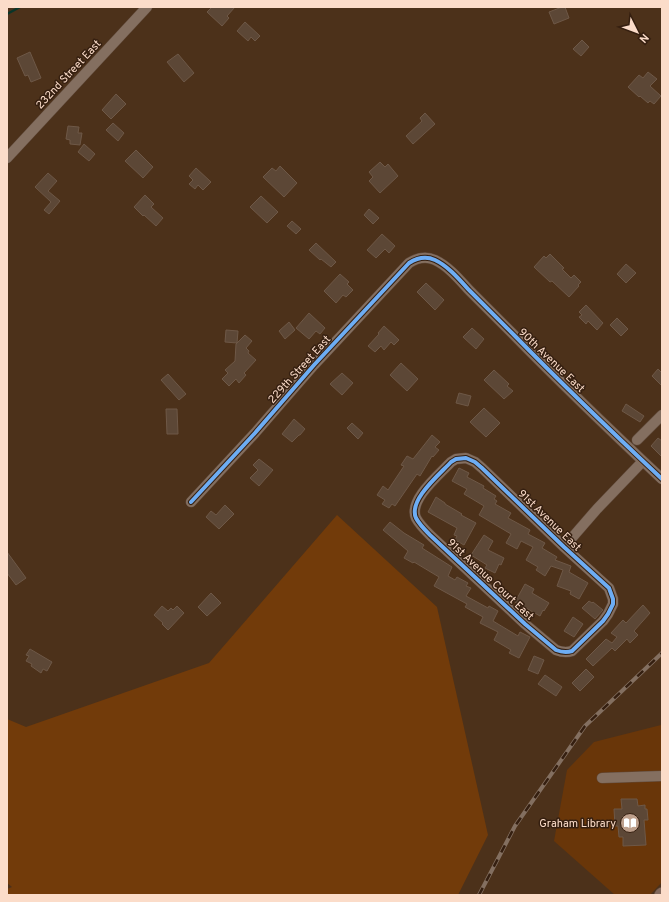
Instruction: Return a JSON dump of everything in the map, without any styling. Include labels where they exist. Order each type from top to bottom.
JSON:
[{"type":"street","name":"232nd Street East","points":[[7,158],[147,7]]},
{"type":"street","name":"229th Street East","points":[[191,502],[409,262],[420,258],[426,258]]},
{"type":"street","name":"90th Avenue East","points":[[426,258],[443,265],[461,281],[518,340],[662,479]]},
{"type":"street","points":[[637,440],[662,415]]},
{"type":"street","name":"91st Avenue East","points":[[415,509],[416,503],[423,492],[451,462],[456,459],[463,458],[471,460],[479,465],[609,588],[613,599],[613,604]]},
{"type":"street","points":[[564,547],[596,509],[643,461]]},
{"type":"street","name":"91st Avenue Court East","points":[[415,509],[416,519],[430,535],[525,624],[560,652],[572,651],[603,621],[613,604]]},
{"type":"street","points":[[602,778],[662,776]]},
{"type":"shaded area","points":[[337,515],[437,607],[488,835],[458,895],[7,895],[7,889],[12,887],[7,883],[7,719],[26,727],[209,663]]},
{"type":"shaded area","points":[[661,725],[662,882],[650,895],[615,895],[554,841],[567,770],[594,742]]},
{"type":"building","points":[[212,7],[235,7],[227,16],[229,18],[222,26],[207,12]]},
{"type":"building","points":[[565,7],[569,18],[554,24],[549,12]]},
{"type":"building","points":[[245,22],[260,36],[255,41],[251,37],[248,41],[237,31]]},
{"type":"building","points":[[582,40],[589,47],[581,56],[573,49]]},
{"type":"building","points":[[30,52],[41,78],[31,82],[28,75],[25,76],[17,58]]},
{"type":"building","points":[[178,54],[194,73],[184,82],[167,62]]},
{"type":"building","points":[[648,72],[657,79],[650,86],[661,96],[654,104],[650,101],[648,103],[628,87],[639,75],[643,78]]},
{"type":"building","points":[[116,94],[126,104],[111,119],[102,110]]},
{"type":"building","points":[[425,113],[435,124],[413,144],[406,136],[422,121],[420,118]]},
{"type":"building","points":[[113,123],[124,133],[118,141],[106,130]]},
{"type":"building","points":[[68,126],[79,127],[78,133],[82,133],[80,145],[70,144],[70,140],[66,139]]},
{"type":"building","points":[[84,144],[95,154],[89,161],[78,152]]},
{"type":"building","points":[[136,150],[153,167],[143,178],[125,161]]},
{"type":"building","points":[[380,162],[385,167],[388,164],[398,176],[380,193],[369,181],[373,177],[369,172]]},
{"type":"building","points":[[280,166],[297,183],[284,197],[263,177],[272,168],[276,171]]},
{"type":"building","points":[[196,168],[211,182],[203,190],[198,185],[195,189],[189,184],[193,180],[189,176]]},
{"type":"building","points":[[48,173],[57,181],[48,191],[60,201],[49,214],[44,210],[51,202],[35,187]]},
{"type":"building","points":[[145,195],[154,204],[151,207],[163,218],[156,226],[134,207]]},
{"type":"building","points":[[261,196],[278,212],[267,223],[250,207]]},
{"type":"building","points":[[369,209],[379,218],[373,224],[364,215]]},
{"type":"building","points":[[292,221],[301,229],[296,234],[287,226]]},
{"type":"building","points":[[382,234],[395,246],[389,253],[385,249],[376,258],[367,250]]},
{"type":"building","points":[[316,243],[336,262],[331,267],[309,250]]},
{"type":"building","points":[[550,254],[564,268],[562,269],[571,278],[574,275],[581,282],[569,297],[534,267],[544,256],[546,258]]},
{"type":"building","points":[[626,264],[636,273],[626,283],[617,274]]},
{"type":"building","points":[[340,274],[349,282],[347,284],[353,290],[346,297],[343,295],[336,303],[324,291]]},
{"type":"building","points":[[426,283],[444,300],[435,310],[417,292]]},
{"type":"building","points":[[586,305],[603,323],[597,330],[588,321],[586,324],[579,317],[582,315],[579,312]]},
{"type":"building","points":[[309,313],[325,328],[320,334],[316,331],[309,339],[296,328]]},
{"type":"building","points":[[617,318],[628,329],[621,336],[610,325]]},
{"type":"building","points":[[289,322],[295,330],[285,339],[279,331]]},
{"type":"building","points":[[384,326],[399,340],[394,345],[391,342],[384,350],[381,346],[375,352],[368,346]]},
{"type":"building","points":[[472,328],[484,339],[476,349],[463,337]]},
{"type":"building","points":[[226,330],[238,331],[237,343],[225,342]]},
{"type":"building","points":[[245,335],[252,341],[246,348],[249,351],[248,353],[256,360],[244,373],[246,375],[239,383],[236,379],[229,386],[222,379],[228,373],[225,370],[235,361],[236,344]]},
{"type":"building","points":[[401,363],[418,379],[407,391],[390,375]]},
{"type":"building","points":[[658,369],[662,373],[662,386],[652,376]]},
{"type":"building","points":[[494,370],[509,384],[507,386],[513,391],[504,399],[484,380]]},
{"type":"building","points":[[342,373],[353,383],[342,395],[330,384]]},
{"type":"building","points":[[168,374],[186,394],[179,400],[161,380]]},
{"type":"building","points":[[459,393],[471,396],[468,406],[456,403]]},
{"type":"building","points":[[626,404],[644,416],[640,422],[622,411]]},
{"type":"building","points":[[484,408],[500,423],[486,437],[470,422]]},
{"type":"building","points":[[166,409],[177,409],[178,434],[167,434]]},
{"type":"building","points":[[294,419],[305,429],[292,442],[282,434]]},
{"type":"building","points":[[352,423],[363,433],[358,439],[347,428]]},
{"type":"building","points":[[432,435],[440,442],[435,447],[439,450],[433,457],[432,456],[420,476],[417,474],[395,506],[392,504],[389,508],[382,504],[385,500],[377,495],[383,486],[388,490],[404,466],[401,465],[407,456],[413,459]]},
{"type":"building","points":[[658,438],[662,441],[662,457],[651,446]]},
{"type":"building","points":[[259,459],[273,470],[259,486],[250,478],[258,470],[253,465]]},
{"type":"building","points":[[459,468],[469,473],[467,477],[484,486],[483,488],[496,496],[494,499],[497,501],[495,504],[511,513],[508,518],[530,530],[528,534],[545,543],[542,548],[557,557],[555,560],[571,566],[569,572],[588,583],[579,599],[570,594],[571,591],[557,586],[563,570],[551,566],[545,576],[536,570],[538,567],[526,560],[533,547],[521,541],[517,549],[506,543],[511,534],[479,515],[484,506],[464,494],[467,489],[452,481]]},
{"type":"building","points":[[436,497],[462,514],[461,515],[476,523],[464,545],[455,540],[457,536],[454,535],[457,528],[428,512]]},
{"type":"building","points":[[225,505],[234,514],[219,529],[206,517],[211,511],[216,515]]},
{"type":"building","points":[[390,522],[404,533],[424,545],[422,548],[452,567],[448,576],[455,580],[457,577],[468,583],[466,586],[471,588],[466,596],[488,608],[489,606],[498,611],[493,621],[518,636],[520,632],[530,637],[519,658],[509,653],[511,650],[494,640],[498,632],[480,623],[483,617],[465,607],[467,604],[434,586],[439,577],[414,562],[413,563],[404,558],[408,551],[383,530]]},
{"type":"building","points":[[484,535],[493,541],[488,550],[504,558],[501,565],[499,564],[495,573],[485,568],[487,565],[471,555]]},
{"type":"building","points":[[7,552],[26,578],[16,585],[7,573]]},
{"type":"building","points":[[525,584],[534,589],[532,593],[549,603],[540,616],[515,602]]},
{"type":"building","points":[[211,593],[221,603],[207,616],[198,607]]},
{"type":"building","points":[[589,601],[592,603],[593,602],[603,610],[595,619],[582,608]]},
{"type":"building","points":[[643,605],[650,613],[634,631],[638,635],[630,643],[627,639],[615,651],[612,648],[593,666],[586,659],[606,639],[612,643],[617,637],[611,633],[623,620],[626,623]]},
{"type":"building","points":[[162,606],[168,611],[171,608],[173,610],[177,606],[184,613],[168,630],[154,615]]},
{"type":"building","points":[[573,617],[583,624],[574,637],[564,631]]},
{"type":"building","points":[[30,649],[52,662],[47,671],[43,669],[41,673],[31,666],[32,664],[26,661],[29,656],[26,655]]},
{"type":"building","points":[[534,656],[544,660],[538,674],[528,670]]},
{"type":"building","points":[[586,669],[594,677],[580,691],[572,683]]},
{"type":"building","points":[[545,675],[562,687],[556,696],[538,684]]},
{"type":"building","name":"Graham Library","points":[[621,799],[637,799],[638,806],[645,805],[648,820],[644,820],[646,845],[623,846],[623,837],[619,837],[618,826],[615,826],[614,809],[622,809]]},
{"type":"waterway","points":[[7,14],[20,7]]},
{"type":"railway","points":[[479,895],[515,826],[585,726],[662,653]]},
{"type":"cycle path","points":[[191,502],[255,433],[314,365],[409,263],[425,258],[435,260],[453,273],[569,390],[662,479]]},
{"type":"cycle path","points":[[466,458],[475,462],[482,468],[609,588],[613,599],[613,604],[608,614],[603,621],[572,651],[564,652],[556,650],[525,624],[430,535],[420,525],[416,518],[415,511],[417,503],[426,488],[451,462],[456,459],[466,458]]},
{"type":"place","name":"Graham Library","points":[[630,823]]}]
